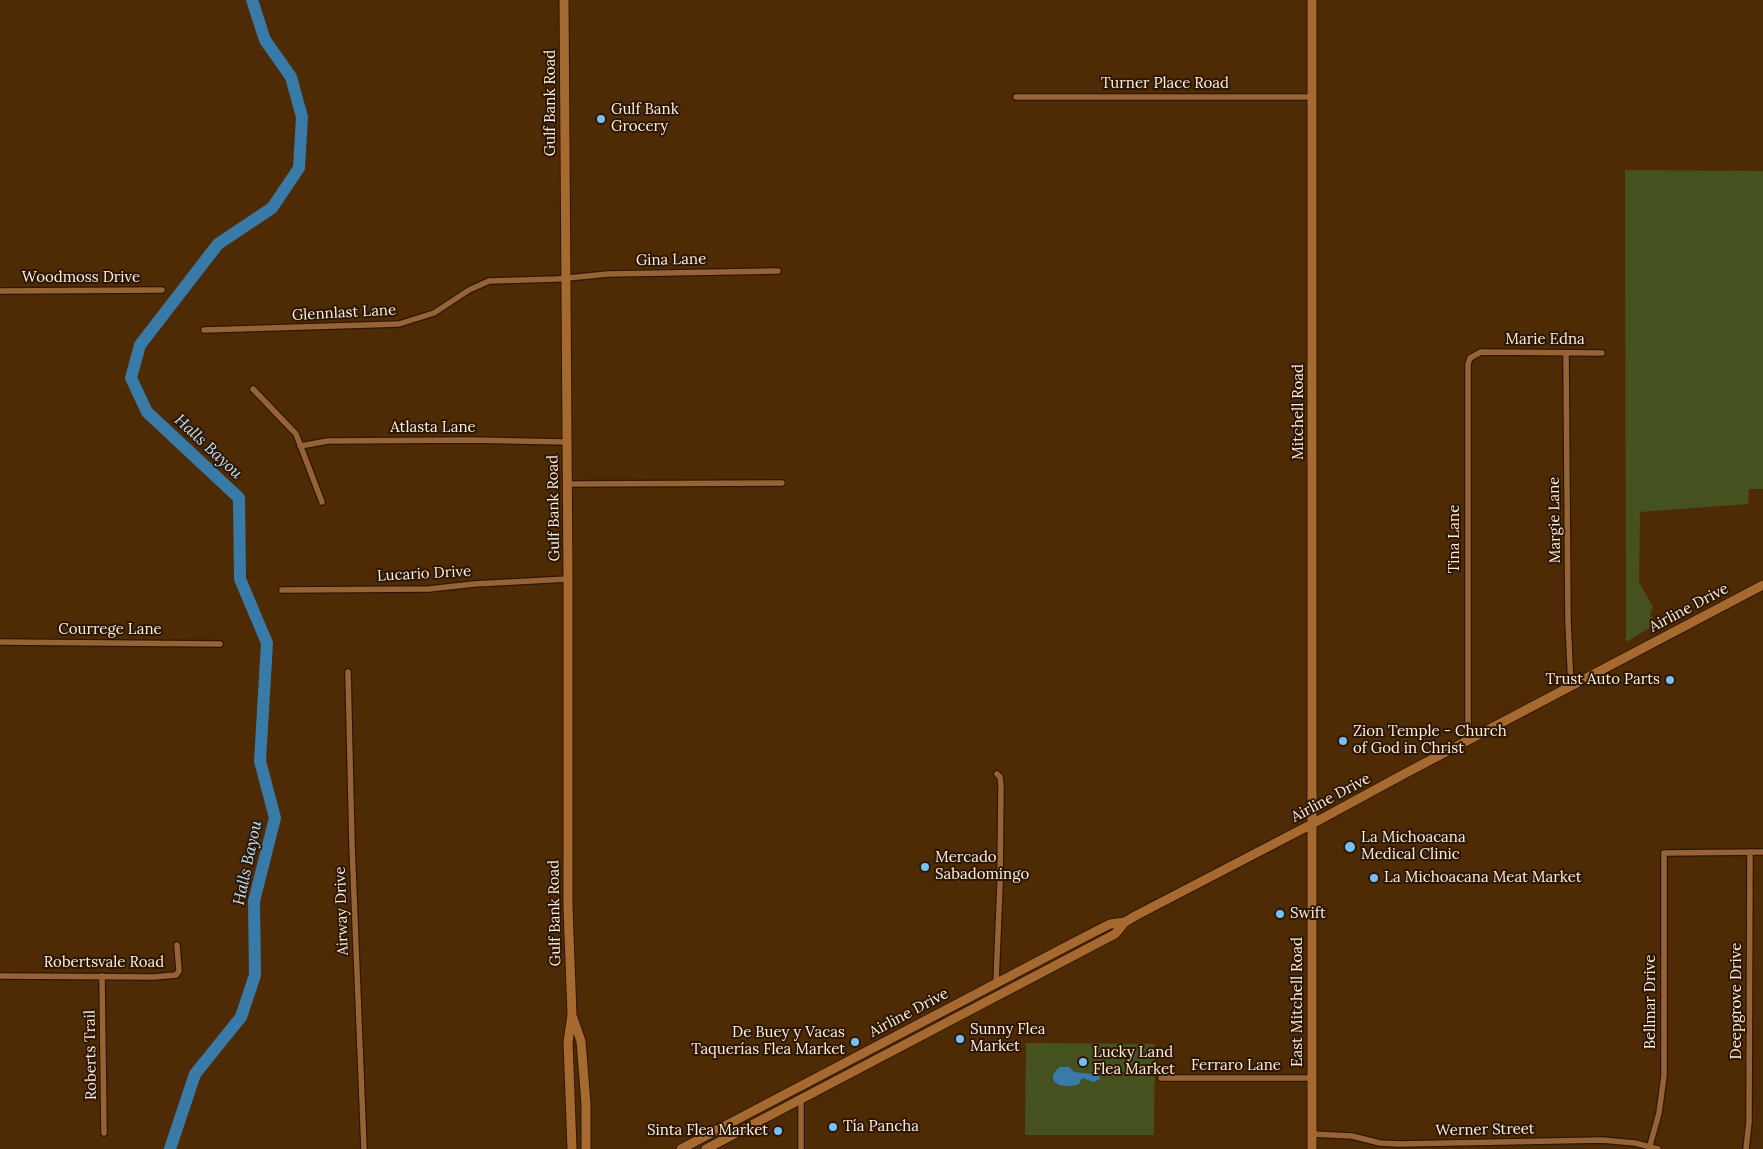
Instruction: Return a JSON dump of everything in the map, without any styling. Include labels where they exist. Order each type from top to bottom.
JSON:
[{"type":"main road","name":"Gulf Bank Road","points":[[564,0],[566,442],[568,484],[568,907],[572,1015],[568,1042],[572,1149]]},
{"type":"main road","name":"Mitchell Road","points":[[1312,0],[1312,824]]},
{"type":"main road","name":"Airline Drive","points":[[681,1149],[996,982],[1110,924],[1125,922],[1763,584]]},
{"type":"main road","name":"East Mitchell Road","points":[[1312,824],[1312,1149]]},
{"type":"main road","name":"Airline Drive","points":[[706,1149],[1116,934],[1125,922]]},
{"type":"main road","points":[[996,982],[1012,989]]},
{"type":"main road","name":"Gulf Bank Road","points":[[572,1015],[581,1041],[586,1104],[586,1149]]},
{"type":"street","name":"Turner Place Road","points":[[1016,97],[1313,97]]},
{"type":"street","name":"Gina Lane","points":[[565,277],[608,274],[778,271]]},
{"type":"street","name":"Glennlast Lane","points":[[204,330],[394,325],[434,313],[469,290],[489,281],[557,279],[565,277]]},
{"type":"street","name":"Woodmoss Drive","points":[[0,291],[162,290]]},
{"type":"street","name":"Tina Lane","points":[[1468,740],[1468,364],[1470,358],[1481,352],[1488,352]]},
{"type":"street","name":"Marie Edna","points":[[1488,352],[1602,353]]},
{"type":"street","name":"Margie Lane","points":[[1566,353],[1567,527],[1571,686]]},
{"type":"street","points":[[253,389],[296,434],[322,502]]},
{"type":"street","name":"Atlasta Lane","points":[[300,446],[328,441],[470,440],[566,442]]},
{"type":"street","points":[[568,484],[782,483]]},
{"type":"street","name":"Lucario Drive","points":[[282,590],[429,589],[474,584],[568,579]]},
{"type":"street","name":"Courrege Lane","points":[[0,642],[220,644]]},
{"type":"street","name":"Airway Drive","points":[[348,672],[352,845],[364,1149]]},
{"type":"street","points":[[996,982],[1000,884],[1001,785],[1000,777],[997,774]]},
{"type":"street","points":[[1750,852],[1763,852]]},
{"type":"street","name":"Bellmar Drive","points":[[1650,1148],[1664,1076],[1664,853],[1750,852]]},
{"type":"street","name":"Deepgrove Drive","points":[[1746,1149],[1749,1122],[1750,852]]},
{"type":"street","name":"Robertsvale Road","points":[[0,976],[154,977],[176,975],[179,971],[177,945]]},
{"type":"street","name":"Roberts Trail","points":[[102,976],[104,1133]]},
{"type":"street","name":"Ferraro Lane","points":[[1161,1078],[1312,1078]]},
{"type":"street","points":[[801,1100],[801,1149]]},
{"type":"street","name":"Werner Street","points":[[1312,1134],[1352,1136],[1380,1143],[1439,1146],[1602,1140],[1620,1141],[1658,1149]]},
{"type":"street","points":[[1545,1141],[1545,1149]]},
{"type":"green space","points":[[1625,170],[1763,171],[1763,489],[1749,489],[1748,504],[1640,512],[1639,582],[1653,607],[1650,614],[1656,624],[1626,642]]},
{"type":"green space","points":[[1026,1043],[1155,1044],[1154,1135],[1025,1135]]},
{"type":"water","points":[[1060,1067],[1069,1067],[1074,1072],[1092,1074],[1098,1071],[1100,1079],[1094,1082],[1082,1078],[1079,1084],[1073,1086],[1061,1085],[1054,1081],[1053,1077]]},
{"type":"waterway","name":"Halls Bayou","points":[[170,1149],[195,1074],[241,1017],[255,975],[254,901],[275,818],[260,761],[267,643],[240,579],[239,498],[147,412],[131,378],[140,345],[218,244],[272,208],[299,168],[302,117],[291,77],[265,40],[252,0]]},
{"type":"place","name":"Gulf Bank Grocery","points":[[601,119]]},
{"type":"place","name":"Trust Auto Parts","points":[[1670,680]]},
{"type":"place","name":"Zion Temple - Church of God in Christ","points":[[1343,741]]},
{"type":"place","name":"La Michoacana Medical Clinic","points":[[1350,847]]},
{"type":"place","name":"Mercado Sabadomingo","points":[[925,867]]},
{"type":"place","name":"La Michoacana Meat Market","points":[[1374,878]]},
{"type":"place","name":"Swift","points":[[1280,914]]},
{"type":"place","name":"Sunny Flea Market","points":[[960,1039]]},
{"type":"place","name":"De Buey y Vacas Taquerías Flea Market","points":[[855,1042]]},
{"type":"place","name":"Lucky Land Flea Market","points":[[1083,1062]]},
{"type":"place","name":"Tía Pancha","points":[[833,1127]]},
{"type":"place","name":"Sinta Flea Market","points":[[778,1131]]}]
